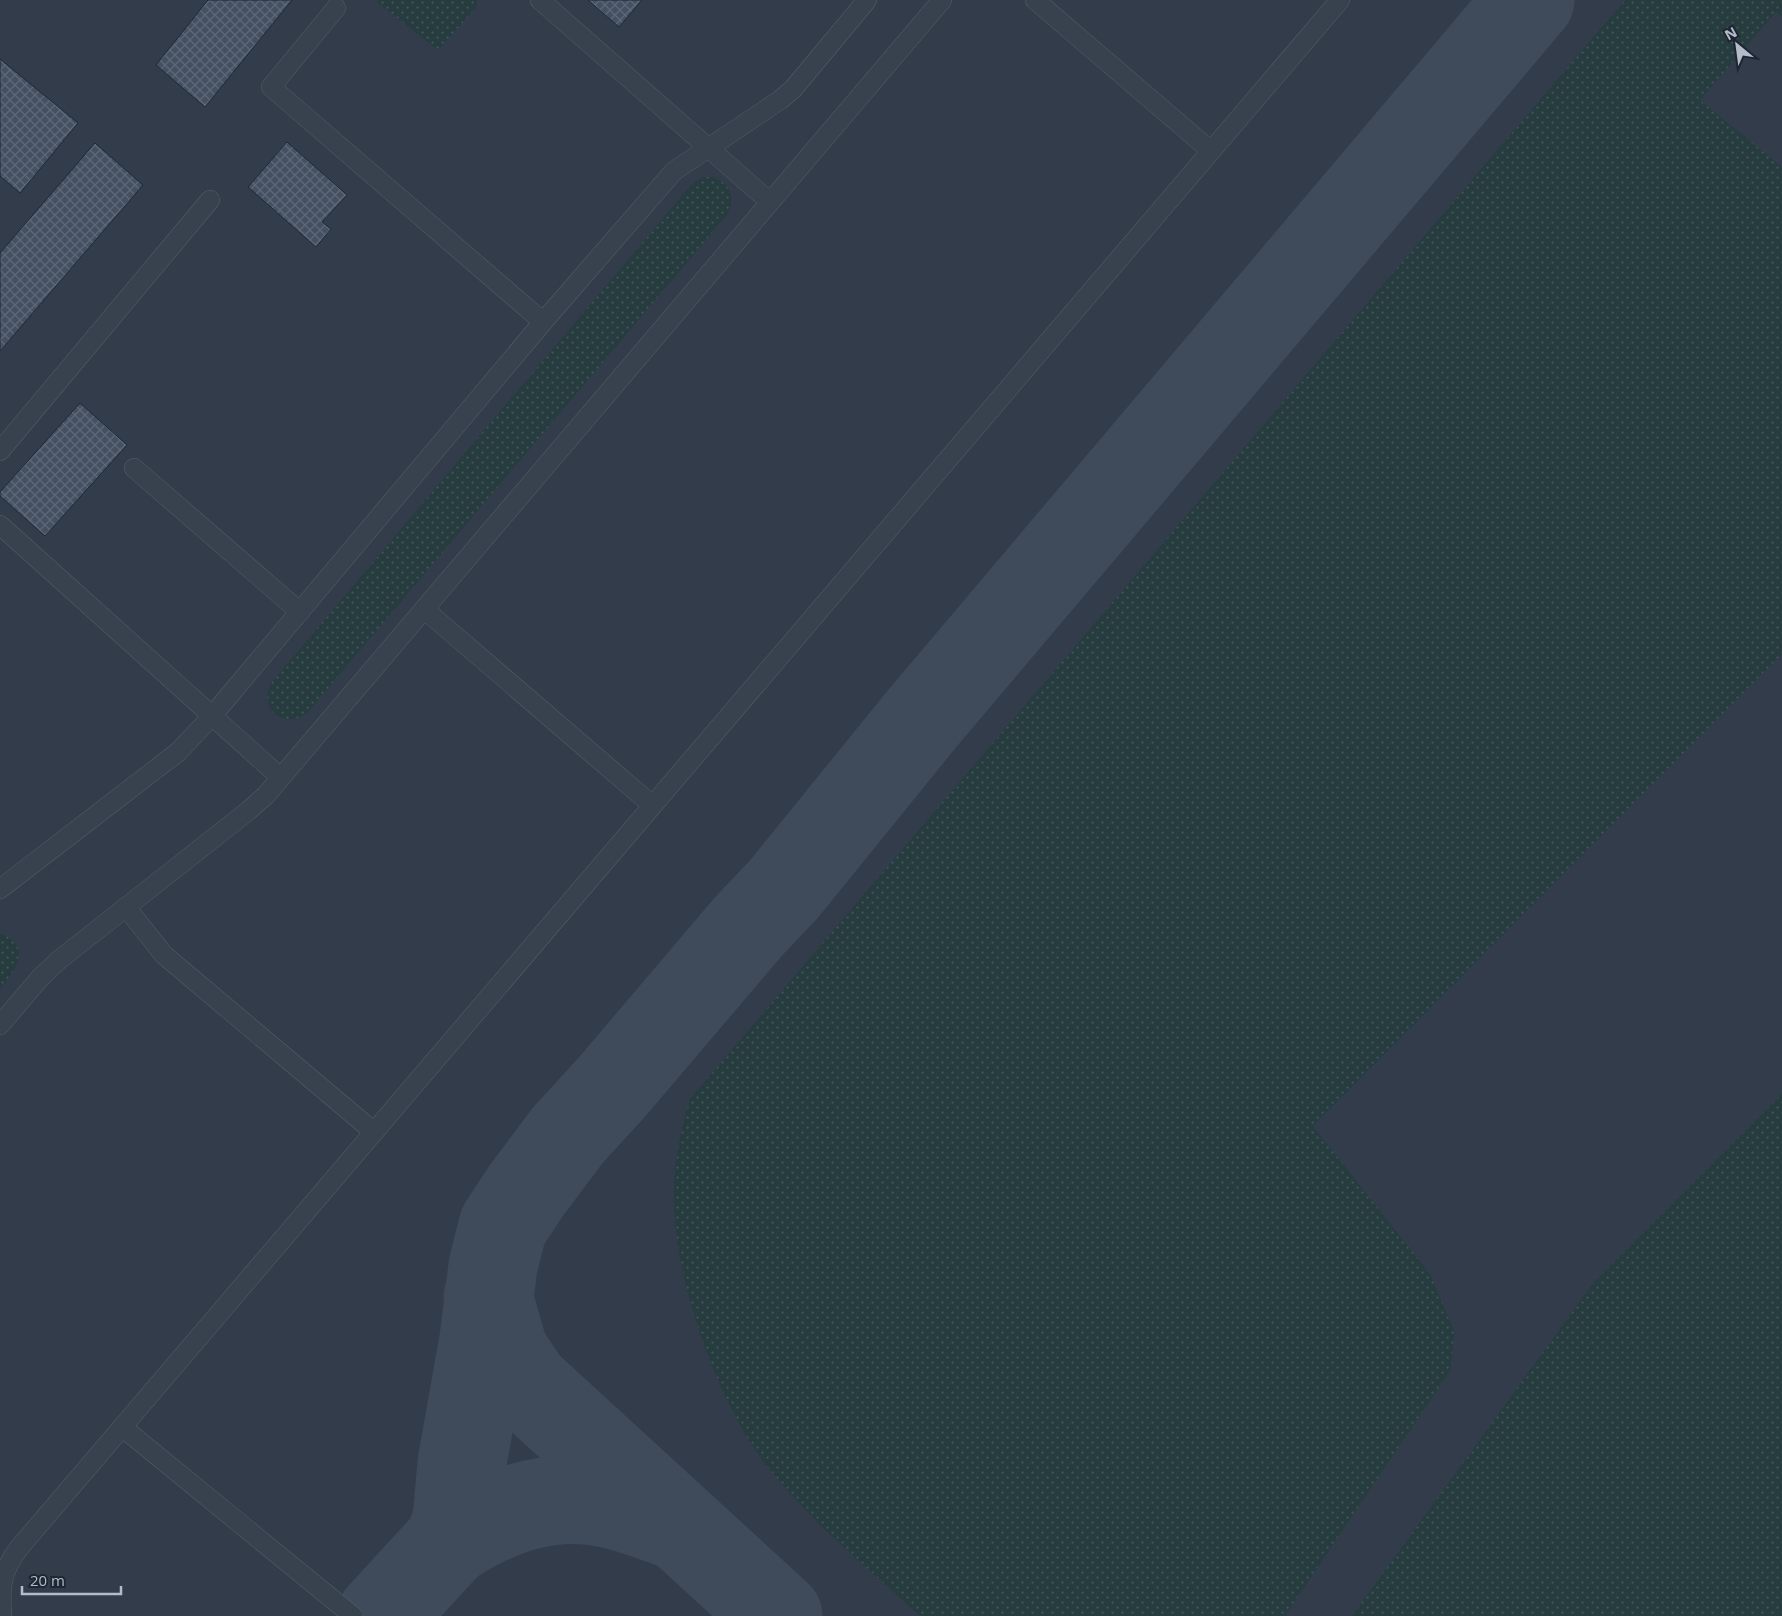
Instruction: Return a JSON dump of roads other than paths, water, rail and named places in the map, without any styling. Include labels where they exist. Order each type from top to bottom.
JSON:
[{"type":"lane","points":[[540,0],[706,148],[770,202]]},
{"type":"lane","points":[[0,889],[178,752],[212,716],[543,322],[674,171],[780,100],[793,89],[868,0]]},
{"type":"lane","points":[[0,1025],[40,978],[59,960],[248,811],[280,777],[942,0]]},
{"type":"lane","points":[[1035,0],[1211,151]]},
{"type":"lane","points":[[2,1616],[0,1597],[2,1573],[19,1548],[1340,0]]},
{"type":"lane","points":[[336,8],[271,87],[543,322]]},
{"type":"lane","points":[[0,452],[210,200]]},
{"type":"lane","points":[[134,468],[300,612]]},
{"type":"lane","points":[[0,525],[280,777]]},
{"type":"lane","points":[[424,609],[652,805]]},
{"type":"lane","points":[[126,907],[164,955],[374,1132]]},
{"type":"lane","points":[[122,1427],[353,1616]]}]
